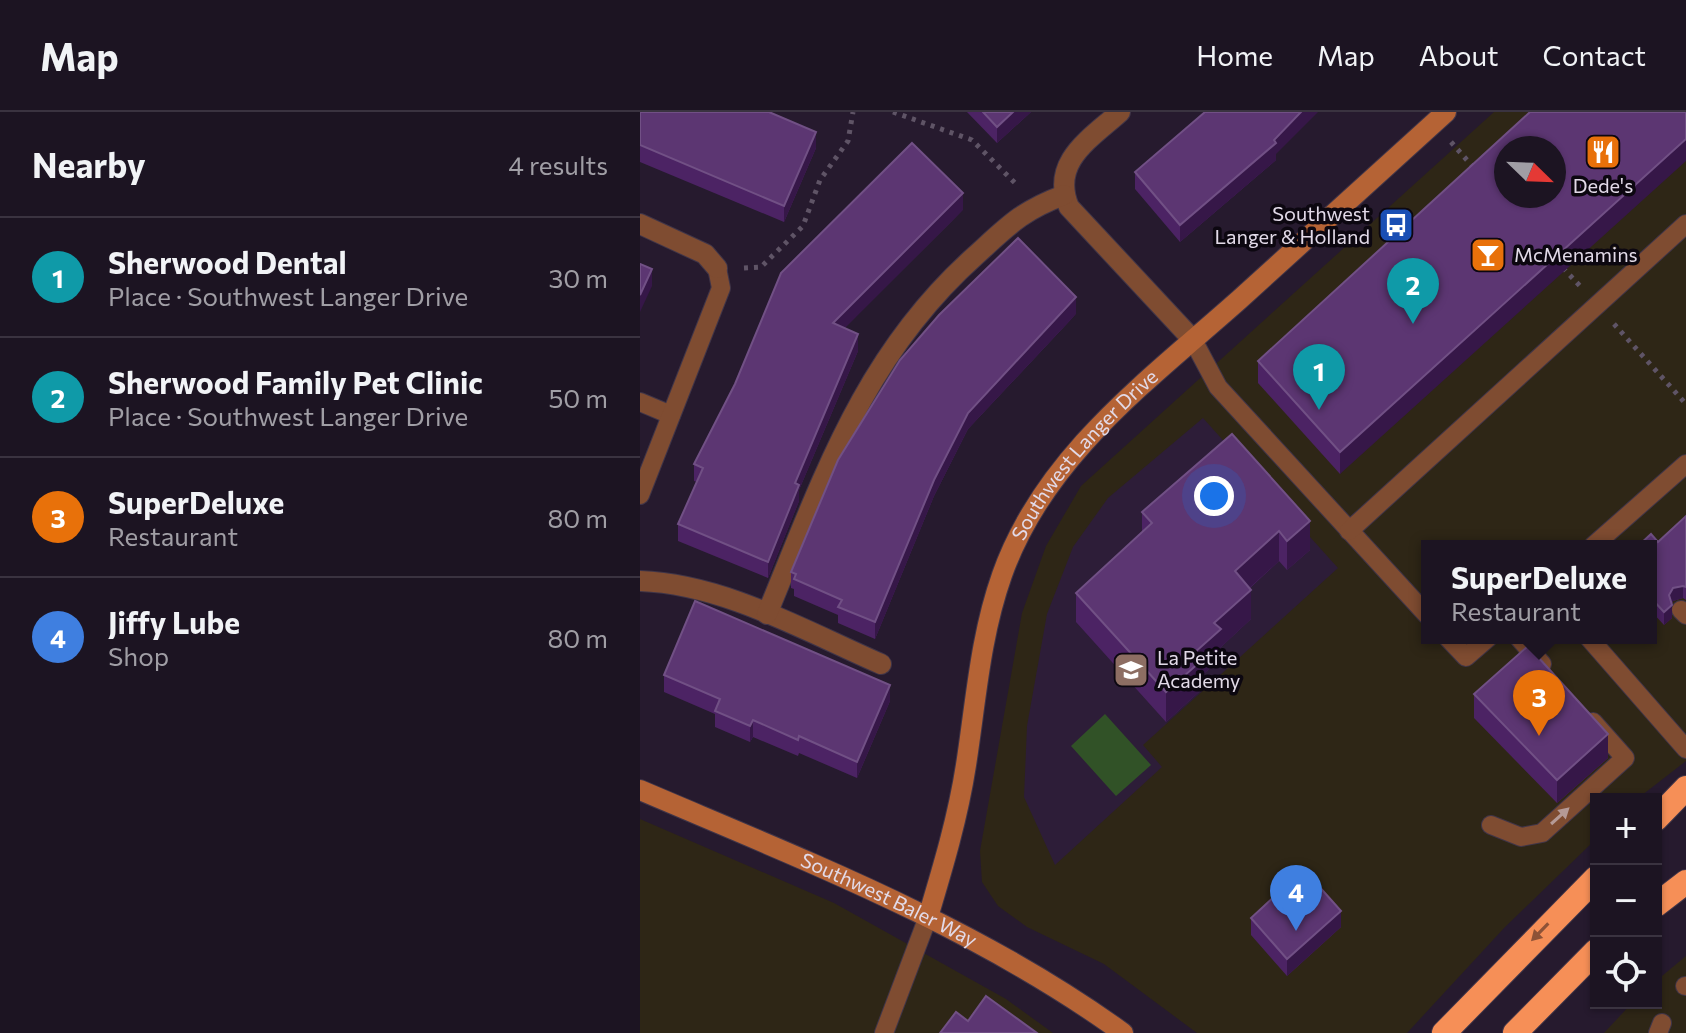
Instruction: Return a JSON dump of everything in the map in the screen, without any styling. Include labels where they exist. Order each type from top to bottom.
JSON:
[{"type":"highway","points":[[1662,813],[1686,788]]},
{"type":"highway","points":[[1662,900],[1686,882]]},
{"type":"highway","points":[[1444,1033],[1590,884]]},
{"type":"highway","points":[[1515,1033],[1590,957]]},
{"type":"street","points":[[1120,112],[1067,165],[1062,181],[1064,195],[1069,207],[1193,340]]},
{"type":"street","name":"Southwest Langer Drive","points":[[928,917],[945,861],[966,768],[990,611],[1019,535],[1057,473],[1084,442],[1193,340],[1440,118]]},
{"type":"street","points":[[767,614],[833,456],[869,383],[912,321],[958,271],[1028,209],[1064,195]]},
{"type":"street","points":[[640,224],[705,254],[717,268]]},
{"type":"street","points":[[640,581],[696,588],[767,614],[881,664]]},
{"type":"street","name":"Southwest Baler Way","points":[[640,790],[848,878],[928,917],[1023,967],[1123,1033]]},
{"type":"lane","points":[[1349,531],[1686,224]]},
{"type":"lane","points":[[640,495],[721,288],[717,268]]},
{"type":"lane","points":[[1193,340],[1218,387],[1421,609]]},
{"type":"lane","points":[[640,402],[671,415]]},
{"type":"lane","points":[[1609,540],[1686,464]]},
{"type":"lane","points":[[1454,644],[1466,657],[1481,644]]},
{"type":"lane","points":[[1524,644],[1550,674]]},
{"type":"lane","points":[[1594,644],[1686,749]]},
{"type":"lane","points":[[1491,825],[1521,837],[1542,833],[1625,758],[1582,710]]},
{"type":"lane","points":[[884,1033],[928,917]]},
{"type":"path","points":[[717,268],[761,267],[803,226],[820,180],[848,141],[853,112]]},
{"type":"path","points":[[893,112],[972,140],[1021,189],[1028,209]]},
{"type":"path","points":[[1440,118],[1481,176]]},
{"type":"path","points":[[1555,258],[1686,404]]},
{"type":"shaded area","points":[[1494,112],[1686,112],[1686,761],[1645,793],[1590,793],[1590,845],[1505,927],[1407,1033],[1197,1033],[1104,964],[1027,927],[998,906],[982,882],[980,851],[1022,613],[1046,546],[1081,486]]},
{"type":"shaded area","name":"La Petite Academy","points":[[1203,418],[1338,568],[1143,745],[1162,767],[1055,865],[1024,797],[1027,726],[1047,614],[1073,547],[1108,498]]},
{"type":"shaded area","points":[[640,819],[834,903],[1006,999],[1053,1033],[640,1033]]},
{"type":"shaded area","points":[[1686,956],[1686,1033],[1604,1033],[1626,1009],[1662,1009],[1662,976]]},
{"type":"green space","points":[[1105,714],[1151,765],[1116,796],[1071,746]]},
{"type":"building","points":[[640,112],[769,112],[816,132],[784,206],[640,145]]},
{"type":"building","points":[[983,112],[1013,112],[997,127]]},
{"type":"building","points":[[1205,112],[1301,112],[1274,140],[1276,143],[1180,225],[1135,172]]},
{"type":"building","points":[[1530,112],[1686,112],[1686,139],[1340,452],[1258,361],[1494,145],[1494,208],[1566,208],[1566,136],[1504,136]]},
{"type":"building","points":[[912,143],[963,193],[833,323],[858,334],[795,483],[799,485],[768,562],[678,524],[703,468],[694,464],[735,384],[781,273]]},
{"type":"building","points":[[1018,238],[1076,297],[968,413],[934,480],[875,622],[838,607],[842,600],[794,579],[796,574],[791,572],[838,460],[900,360],[939,315]]},
{"type":"building","points":[[640,264],[652,269],[640,295]]},
{"type":"building","points":[[1232,434],[1310,521],[1287,541],[1279,531],[1235,571],[1251,590],[1214,623],[1221,629],[1194,653],[1201,661],[1166,692],[1076,593],[1152,523],[1142,512]]},
{"type":"building","points":[[1686,516],[1686,587],[1673,588],[1669,595],[1672,605],[1664,612],[1657,604],[1658,542]]},
{"type":"building","points":[[695,601],[890,685],[857,762],[799,736],[798,740],[753,720],[750,726],[715,711],[720,699],[664,675]]},
{"type":"building","points":[[1528,646],[1608,734],[1557,780],[1474,694]]},
{"type":"building","points":[[1308,874],[1341,911],[1287,959],[1251,918],[1276,895],[1279,899]]},
{"type":"building","points":[[986,996],[1037,1033],[940,1033],[956,1012],[968,1021]]},
{"type":"place","name":"Dede's","points":[[1603,152]]},
{"type":"place","name":"Southwest Langer & Holland","points":[[1396,225]]},
{"type":"place","name":"McMenamins","points":[[1488,255]]},
{"type":"place","name":"Sherwood Family Pet Clinic","points":[[1413,324]]},
{"type":"place","name":"Sherwood Dental","points":[[1319,410]]},
{"type":"place","name":"La Petite Academy","points":[[1131,670]]},
{"type":"place","name":"SuperDeluxe","points":[[1539,736]]},
{"type":"place","name":"Jiffy Lube","points":[[1296,931]]}]
